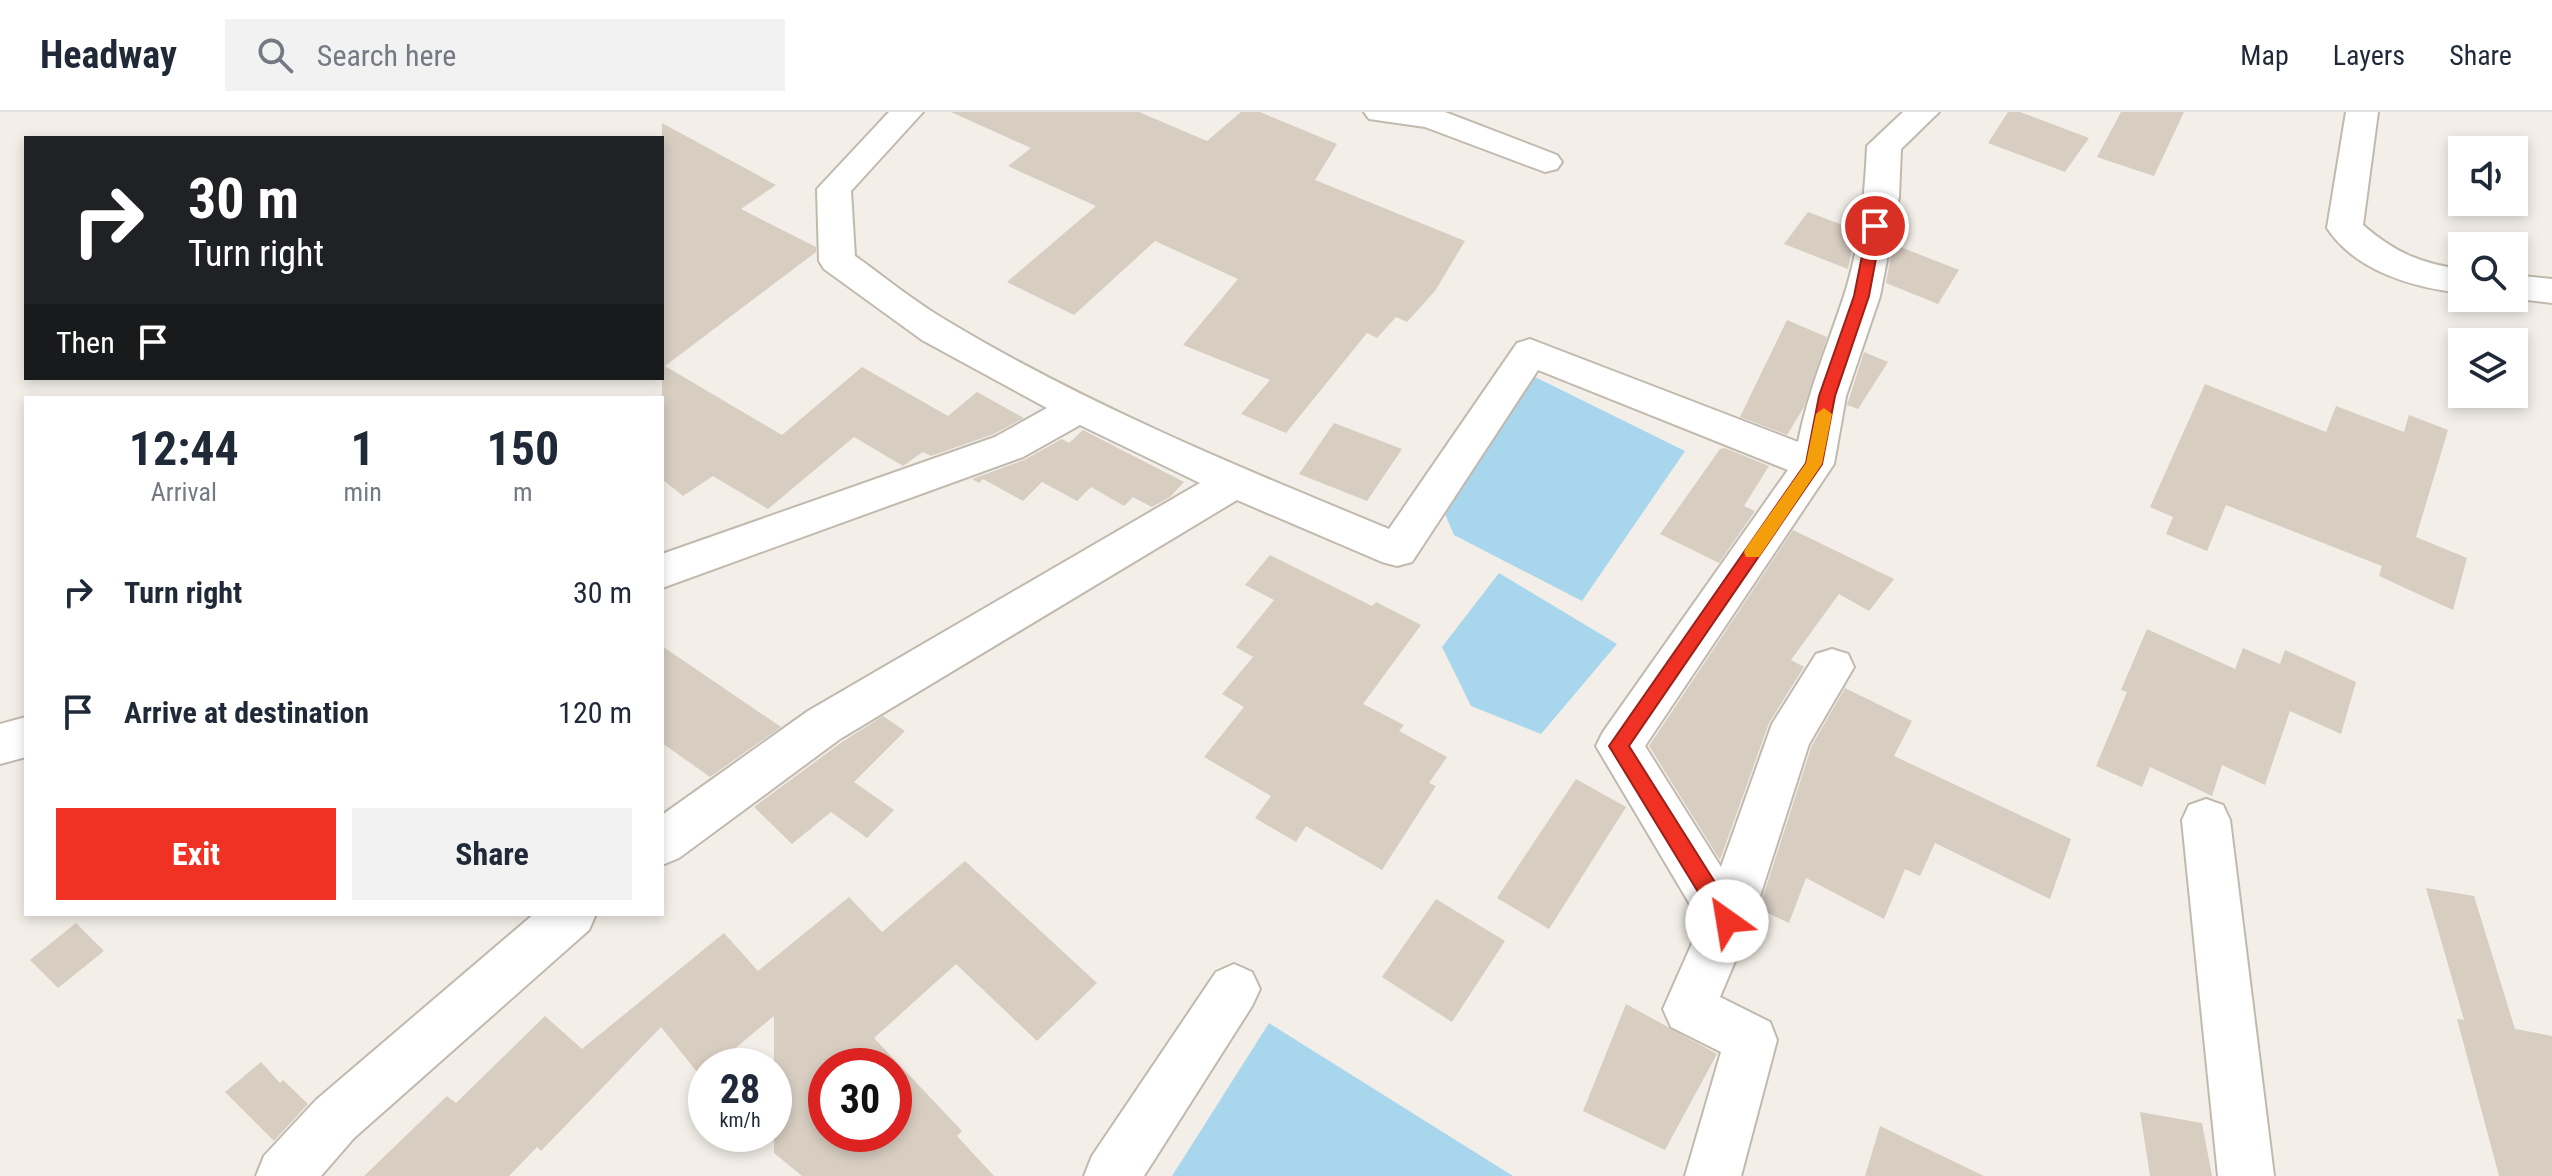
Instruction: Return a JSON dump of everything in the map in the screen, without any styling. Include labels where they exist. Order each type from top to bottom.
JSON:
[{"type":"street","points":[[907,112],[834,189],[837,261],[935,331],[1079,408],[1235,482],[1397,550],[1530,352],[1814,464]]},
{"type":"street","points":[[1380,112],[1431,118],[1545,162]]},
{"type":"street","points":[[1727,921],[1619,746],[1814,464],[1827,396],[1862,296],[1882,197],[1884,146],[1923,112]]},
{"type":"street","points":[[2362,112],[2345,228],[2376,256],[2434,278],[2448,280]]},
{"type":"street","points":[[2528,288],[2552,291]]},
{"type":"street","points":[[664,570],[1009,447],[1079,408]]},
{"type":"street","points":[[664,842],[824,725],[1235,482]]},
{"type":"street","points":[[1713,1176],[1751,1040],[1689,1009],[1727,921],[1788,738],[1832,667]]},
{"type":"street","points":[[0,744],[24,738]]},
{"type":"street","points":[[2206,820],[2246,1176]]},
{"type":"street","points":[[284,1176],[335,1119],[569,916]]},
{"type":"street","points":[[1112,1176],[1234,989]]},
{"type":"water","points":[[1531,375],[1685,451],[1582,601],[1454,535],[1445,514],[1470,456]]},
{"type":"water","points":[[1499,573],[1617,644],[1541,734],[1471,706],[1442,647]]},
{"type":"water","points":[[1269,1023],[1513,1176],[1172,1176]]},
{"type":"building","points":[[951,112],[1139,112],[1207,141],[1241,112],[1260,112],[1337,144],[1315,180],[1465,241],[1435,291],[1407,322],[1396,317],[1377,338],[1367,333],[1286,433],[1241,414],[1270,380],[1183,345],[1238,279],[1155,241],[1074,315],[1007,282],[1096,206],[1008,166],[1031,148]]},
{"type":"building","points":[[2008,112],[2020,112],[2089,138],[2065,172],[1988,143]]},
{"type":"building","points":[[2121,112],[2184,112],[2154,176],[2097,157]]},
{"type":"building","points":[[662,123],[776,185],[741,209],[816,247],[816,252],[665,366],[782,435],[862,367],[948,416],[977,392],[1024,418],[994,434],[931,456],[923,452],[903,466],[854,437],[768,509],[713,476],[683,496],[664,481]]},
{"type":"building","points":[[1808,212],[1856,230],[1848,269],[1784,244]]},
{"type":"building","points":[[1893,244],[1959,270],[1938,304],[1886,283]]},
{"type":"building","points":[[1787,320],[1827,337],[1804,407],[1787,435],[1740,417]]},
{"type":"building","points":[[1864,352],[1888,362],[1858,409],[1847,405]]},
{"type":"building","points":[[2205,384],[2326,432],[2336,406],[2404,432],[2409,415],[2448,430],[2416,537],[2467,558],[2453,610],[2379,576],[2382,566],[2226,505],[2207,551],[2166,534],[2173,517],[2150,507]]},
{"type":"building","points":[[1334,423],[1402,449],[1367,501],[1299,474]]},
{"type":"building","points":[[1083,430],[1184,482],[1170,497],[1152,507],[1133,497],[1124,506],[1091,487],[1077,501],[1042,482],[1023,501],[983,479],[979,483],[972,479],[1024,460],[1062,439],[1069,443]]},
{"type":"building","points":[[1725,448],[1769,466],[1744,506],[1755,511],[1719,563],[1660,534],[1720,449]]},
{"type":"building","points":[[1793,530],[1894,579],[1869,611],[1839,594],[1791,660],[1804,667],[1769,723],[1720,860],[1649,746]]},
{"type":"building","points":[[1270,555],[1372,606],[1376,602],[1421,625],[1363,704],[1404,725],[1399,731],[1447,757],[1429,783],[1436,786],[1382,870],[1306,826],[1296,842],[1255,818],[1271,796],[1204,757],[1244,707],[1222,694],[1253,657],[1236,647],[1274,600],[1245,585]]},
{"type":"building","points":[[2147,629],[2235,669],[2243,648],[2280,664],[2285,650],[2356,682],[2341,734],[2290,711],[2265,785],[2222,765],[2212,796],[2150,767],[2142,787],[2096,766],[2127,692],[2121,690]]},
{"type":"building","points":[[664,647],[781,727],[710,777],[664,744]]},
{"type":"building","points":[[1845,688],[1912,721],[1894,756],[2071,839],[2050,899],[1935,843],[1920,876],[1905,869],[1884,919],[1806,878],[1789,923],[1759,909],[1812,745]]},
{"type":"building","points":[[883,716],[905,731],[854,782],[894,810],[867,838],[831,812],[792,844],[754,807],[842,742]]},
{"type":"building","points":[[1576,779],[1626,807],[1549,929],[1497,898]]},
{"type":"building","points":[[965,861],[1097,983],[1037,1041],[956,964],[874,1038],[883,1048],[808,1048],[808,1152],[912,1152],[912,1078],[962,1131],[957,1136],[994,1176],[802,1176],[774,1153],[792,1152],[792,1048],[774,1048],[774,1016],[736,1048],[688,1048],[688,1061],[661,1027],[541,1151],[537,1147],[509,1176],[364,1176],[447,1096],[456,1103],[545,1016],[582,1049],[724,933],[758,971],[849,897],[882,932]]},
{"type":"building","points":[[2426,888],[2474,896],[2515,1029],[2552,1036],[2552,1176],[2499,1176],[2457,1019],[2464,1020]]},
{"type":"building","points":[[1436,899],[1505,941],[1452,1022],[1382,977]]},
{"type":"building","points":[[76,923],[104,951],[58,988],[30,960]]},
{"type":"building","points":[[1626,1004],[1717,1054],[1665,1150],[1583,1111]]},
{"type":"building","points":[[261,1062],[280,1083],[283,1080],[308,1104],[274,1141],[225,1092]]},
{"type":"building","points":[[2140,1112],[2202,1123],[2212,1176],[2150,1176]]},
{"type":"building","points":[[1880,1126],[1984,1176],[1865,1176]]},
{"type":"slow traffic","points":[[1752,552],[1814,464],[1824,414]]},
{"type":"route","points":[[1727,921],[1619,746],[1814,464],[1827,396],[1862,296],[1875,226]]}]
